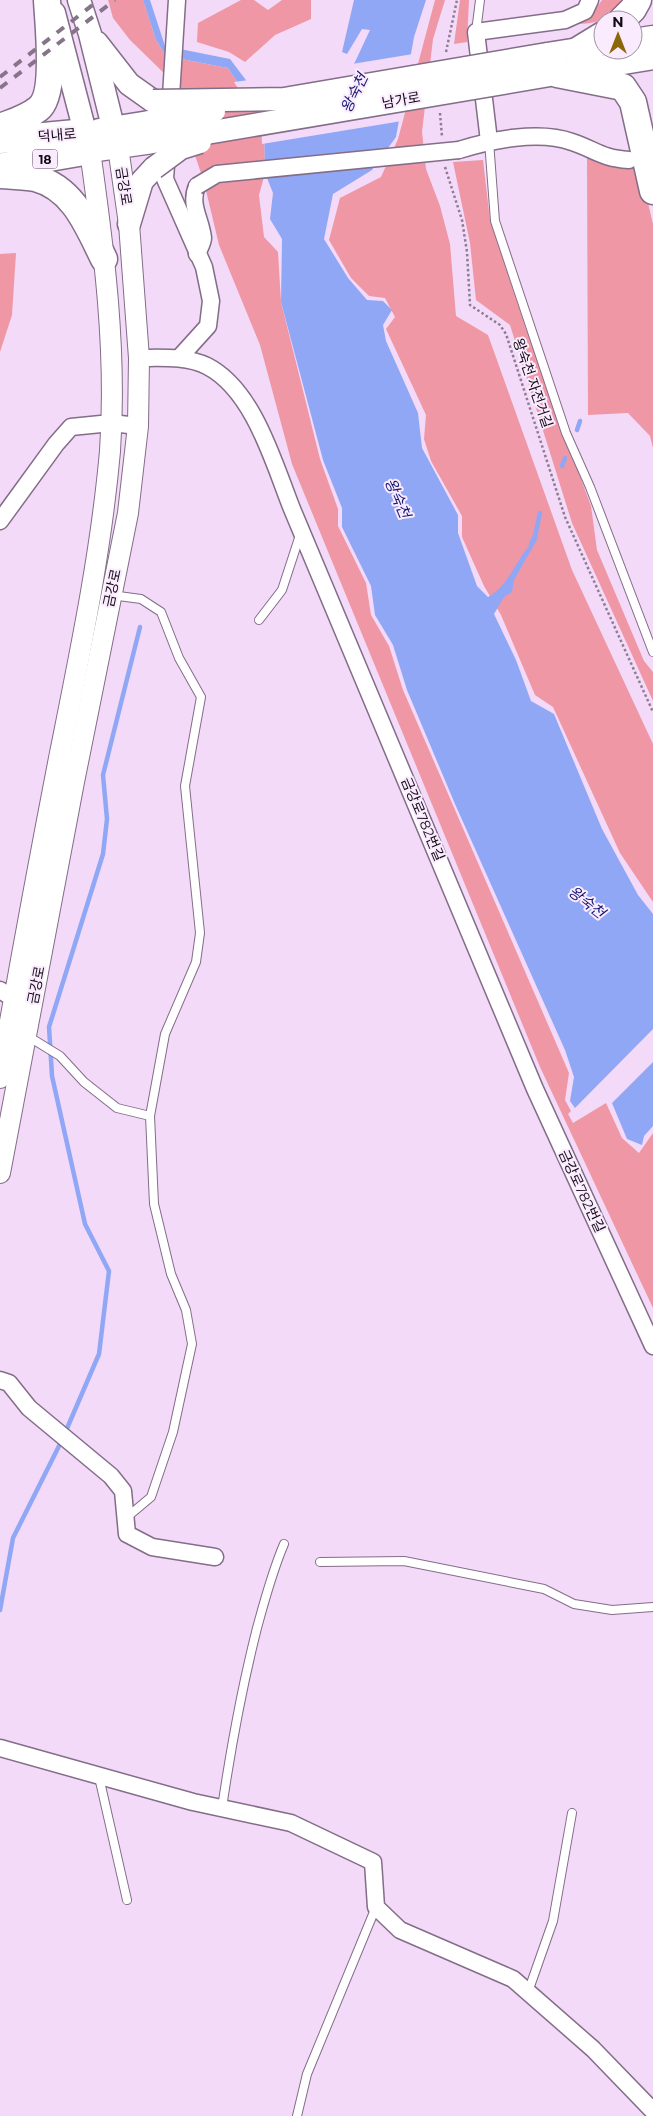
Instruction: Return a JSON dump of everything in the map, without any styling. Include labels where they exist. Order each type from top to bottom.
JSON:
[{"type":"highway","points":[[0,127],[22,119],[40,108],[48,91],[51,71],[48,0]]},
{"type":"highway","points":[[551,68],[622,87],[633,102],[653,191]]},
{"type":"highway","name":"덕내로","points":[[0,140],[88,142]]},
{"type":"highway","name":"덕내로","points":[[0,167],[88,142]]},
{"type":"highway","points":[[0,175],[36,178],[63,192],[78,209],[104,259]]},
{"type":"main road","name":"금강로","points":[[48,0],[88,142]]},
{"type":"main road","name":"금강로","points":[[79,0],[90,34],[116,137]]},
{"type":"main road","points":[[90,34],[129,84],[152,121],[284,99],[551,68]]},
{"type":"main road","name":"남가로","points":[[551,68],[592,47]]},
{"type":"main road","name":"남가로","points":[[88,142],[116,137],[152,121],[258,125],[551,68],[653,58]]},
{"type":"main road","points":[[129,224],[142,180],[154,168],[181,148],[258,125]]},
{"type":"street","points":[[177,0],[165,179],[169,193],[204,267],[211,301],[208,326],[178,358]]},
{"type":"street","points":[[489,141],[476,32],[565,20],[585,11],[590,0]]},
{"type":"street","name":"금강로","points":[[15,998],[111,595],[128,513],[138,426],[139,358],[129,224],[116,137]]},
{"type":"street","points":[[197,254],[203,240],[194,209],[193,196],[197,186],[217,174],[459,150],[489,141],[537,137],[571,141],[610,159],[629,160]]},
{"type":"street","name":"금강로","points":[[0,1173],[25,1037],[15,998],[94,583],[110,451],[112,352],[104,259],[88,142]]},
{"type":"street","name":"금강로782번길","points":[[139,358],[178,358],[207,366],[228,382],[256,418],[535,1089],[653,1346]]},
{"type":"street","points":[[0,520],[56,444],[71,427],[110,423],[138,426]]},
{"type":"street","name":"금강로","points":[[0,1078],[25,1037]]},
{"type":"street","points":[[0,1380],[9,1383],[29,1408],[73,1442],[111,1476],[123,1491],[128,1534],[152,1547],[215,1557]]},
{"type":"street","points":[[0,1748],[99,1777],[222,1808],[290,1822],[373,1862],[376,1907],[400,1930],[513,1979],[593,2049],[653,2110]]},
{"type":"lane","points":[[476,32],[480,0]]},
{"type":"lane","points":[[489,141],[495,221],[566,433],[590,487],[653,652]]},
{"type":"lane","points":[[259,620],[282,590],[302,531]]},
{"type":"lane","points":[[111,595],[141,599],[161,612],[178,658],[201,697],[186,786],[200,933],[196,962],[165,1034],[150,1116],[154,1204],[170,1274],[186,1310],[192,1344],[173,1432],[151,1498],[126,1518]]},
{"type":"lane","points":[[25,1037],[60,1056],[84,1082],[117,1108],[150,1116]]},
{"type":"lane","points":[[222,1808],[232,1740],[248,1663],[272,1570],[284,1544]]},
{"type":"lane","points":[[320,1562],[404,1561],[544,1589],[574,1604],[612,1610],[653,1607]]},
{"type":"lane","points":[[99,1777],[127,1900]]},
{"type":"lane","points":[[528,1992],[553,1921],[572,1813]]},
{"type":"lane","points":[[297,2116],[307,2074],[376,1907]]},
{"type":"path","points":[[445,55],[457,0]]},
{"type":"path","points":[[440,105],[443,146]]},
{"type":"path","name":"왕숙천 자전거길","points":[[444,164],[462,220],[467,252],[470,305],[500,325],[506,334],[564,517],[653,712]]},
{"type":"shaded area","points":[[108,0],[143,0],[156,40],[166,56],[228,68],[264,123],[265,173],[259,195],[264,237],[278,252],[281,302],[320,459],[338,509],[338,526],[366,583],[371,615],[389,646],[403,690],[569,1073],[565,1100],[571,1111],[568,1114],[573,1123],[606,1103],[622,1138],[639,1153],[653,1133],[653,1308],[540,1067],[292,464],[260,345],[219,245],[204,182],[169,78],[130,40],[113,18]]},
{"type":"shaded area","points":[[241,0],[254,0],[268,10],[282,0],[311,0],[311,19],[275,35],[245,62],[229,52],[197,42],[198,23]]},
{"type":"shaded area","points":[[435,0],[445,0],[433,39],[422,132],[426,169],[440,206],[450,244],[456,316],[488,335],[572,570],[653,744],[653,902],[620,853],[553,707],[535,695],[501,615],[484,586],[462,537],[462,516],[431,461],[424,439],[426,415],[386,329],[395,317],[385,298],[369,296],[351,278],[329,240],[340,198],[381,177],[398,139]]},
{"type":"shaded area","points":[[460,0],[469,0],[467,42],[454,44]]},
{"type":"shaded area","points":[[602,0],[630,0],[618,10],[595,10]]},
{"type":"shaded area","points":[[593,13],[593,22],[572,24],[590,17]]},
{"type":"shaded area","points":[[587,157],[617,168],[639,165],[653,224],[653,448],[650,436],[628,413],[588,415]]},
{"type":"shaded area","points":[[483,160],[490,220],[526,329],[591,506],[597,550],[644,661],[653,672],[653,701],[572,523],[510,325],[476,300],[470,243],[453,162]]},
{"type":"shaded area","points":[[16,253],[12,315],[0,352],[0,254]]},
{"type":"water","name":"왕숙천","points":[[143,0],[150,0],[165,46],[230,59],[282,128],[323,130],[370,30],[362,29],[347,54],[342,52],[354,0],[426,0],[414,37],[396,137],[372,170],[333,194],[324,239],[348,278],[367,300],[383,301],[392,310],[383,325],[386,341],[418,413],[422,448],[458,515],[458,533],[477,586],[488,597],[496,591],[509,576],[531,543],[539,536],[514,580],[512,592],[504,597],[494,614],[516,660],[531,701],[554,714],[602,829],[638,895],[653,914],[653,1029],[575,1108],[570,1101],[574,1077],[565,1050],[455,804],[407,690],[393,645],[375,615],[371,586],[342,527],[342,508],[323,460],[281,302],[282,239],[270,219],[273,193],[265,173],[264,123],[228,68],[166,56],[156,40]]},
{"type":"water","points":[[653,1062],[653,1126],[644,1136],[642,1145],[627,1139],[612,1103]]},
{"type":"pier","points":[[413,54],[402,121],[262,144],[261,124],[234,82],[249,80],[283,126],[321,127],[352,64]]},
{"type":"waterway","points":[[577,430],[580,421]]},
{"type":"waterway","points":[[562,466],[565,458]]},
{"type":"waterway","points":[[531,544],[535,536],[540,513]]},
{"type":"waterway","points":[[65,1433],[99,1354],[109,1271],[85,1224],[52,1076],[49,1027],[103,854],[107,819],[103,775],[140,627]]},
{"type":"waterway","points":[[0,1610],[13,1538],[62,1440]]},
{"type":"railway","points":[[0,77],[99,0]]},
{"type":"railway","points":[[0,88],[115,0]]}]
